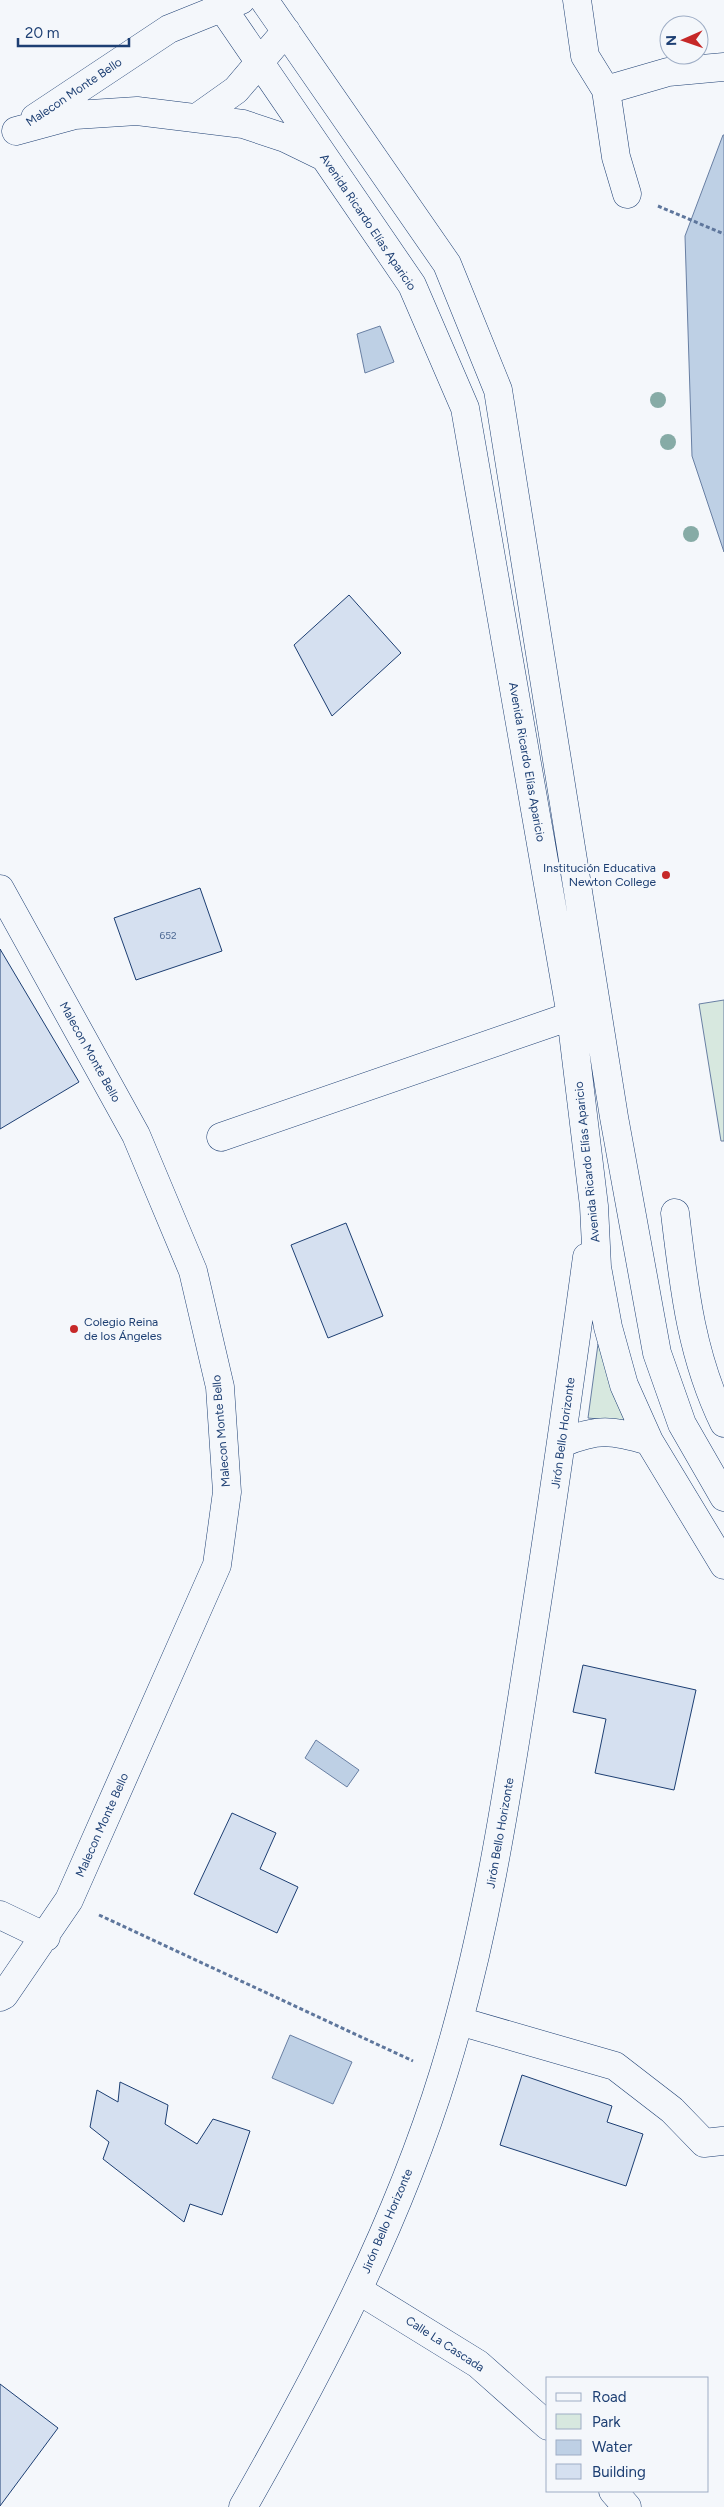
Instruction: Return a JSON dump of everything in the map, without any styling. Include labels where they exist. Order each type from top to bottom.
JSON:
[{"type":"street","points":[[169,29],[184,0]]},
{"type":"street","points":[[264,0],[447,264],[498,390],[614,1117],[657,1353],[682,1424],[724,1497]]},
{"type":"street","points":[[577,0],[586,56],[606,90],[616,157],[627,194]]},
{"type":"street","name":"Malecon Monte Bello","points":[[8,136],[169,29],[226,2]]},
{"type":"street","name":"Avenida Ricardo Elías Aparicio","points":[[226,2],[259,63],[412,284],[465,408],[571,1016],[594,1206],[597,1267],[608,1327],[624,1385],[649,1441],[724,1565]]},
{"type":"street","points":[[198,117],[236,90],[286,31]]},
{"type":"street","points":[[606,90],[668,72],[724,67]]},
{"type":"street","name":"Malecon Monte Bello","points":[[8,136],[75,115],[137,111],[243,124],[285,138],[325,158]]},
{"type":"street","name":"Malecon Monte Bello","points":[[0,888],[136,1135],[193,1271],[220,1387],[227,1483],[217,1565],[69,1900],[46,1937],[1,2000]]},
{"type":"street","points":[[221,1137],[571,1016]]},
{"type":"street","name":"Jirón Bello Horizonte","points":[[243,2507],[282,2438],[358,2290],[400,2196],[443,2075],[459,2022],[497,1856],[562,1443],[594,1206],[614,1117]]},
{"type":"street","points":[[675,1213],[688,1314],[708,1391],[724,1423]]},
{"type":"street","points":[[673,1398],[708,1391]]},
{"type":"street","points":[[562,1443],[586,1433],[618,1432],[649,1441]]},
{"type":"street","points":[[0,1915],[46,1937]]},
{"type":"street","points":[[459,2022],[615,2066],[672,2110],[704,2143],[722,2141]]},
{"type":"street","name":"Calle La Cascada","points":[[358,2290],[478,2364],[546,2424]]},
{"type":"street","points":[[614,2492],[627,2507]]},
{"type":"path","points":[[627,194],[724,234]]},
{"type":"path","points":[[69,1900],[443,2075]]},
{"type":"green space","points":[[724,1000],[724,1141],[721,1141],[699,1004]]},
{"type":"green space","points":[[598,1344],[627,1422],[588,1418]]},
{"type":"water","points":[[723,135],[724,552],[692,456],[685,236]]},
{"type":"water","points":[[380,326],[394,362],[365,373],[357,334]]},
{"type":"water","points":[[316,1740],[359,1770],[347,1787],[305,1758]]},
{"type":"water","points":[[290,2035],[352,2062],[333,2104],[272,2078]]},
{"type":"building","points":[[349,595],[401,653],[332,716],[294,645]]},
{"type":"building","points":[[200,888],[222,951],[136,980],[114,918]]},
{"type":"building","points":[[0,949],[79,1082],[0,1129]]},
{"type":"building","points":[[346,1223],[383,1316],[328,1338],[291,1245]]},
{"type":"building","points":[[583,1665],[696,1690],[674,1790],[595,1773],[606,1719],[573,1712]]},
{"type":"building","points":[[232,1813],[276,1833],[260,1869],[298,1887],[277,1933],[194,1894]]},
{"type":"building","points":[[522,2075],[612,2106],[607,2122],[643,2134],[626,2186],[500,2145]]},
{"type":"building","points":[[120,2082],[168,2105],[165,2124],[197,2144],[213,2119],[250,2131],[222,2215],[190,2204],[184,2222],[103,2159],[109,2142],[90,2127],[97,2090],[118,2102]]},
{"type":"building","points":[[0,2384],[58,2428],[0,2506]]},
{"type":"place","name":"Institución Educativa Newton College","points":[[666,875]]},
{"type":"place","name":"Colegio Reina de los Ángeles","points":[[74,1329]]}]
